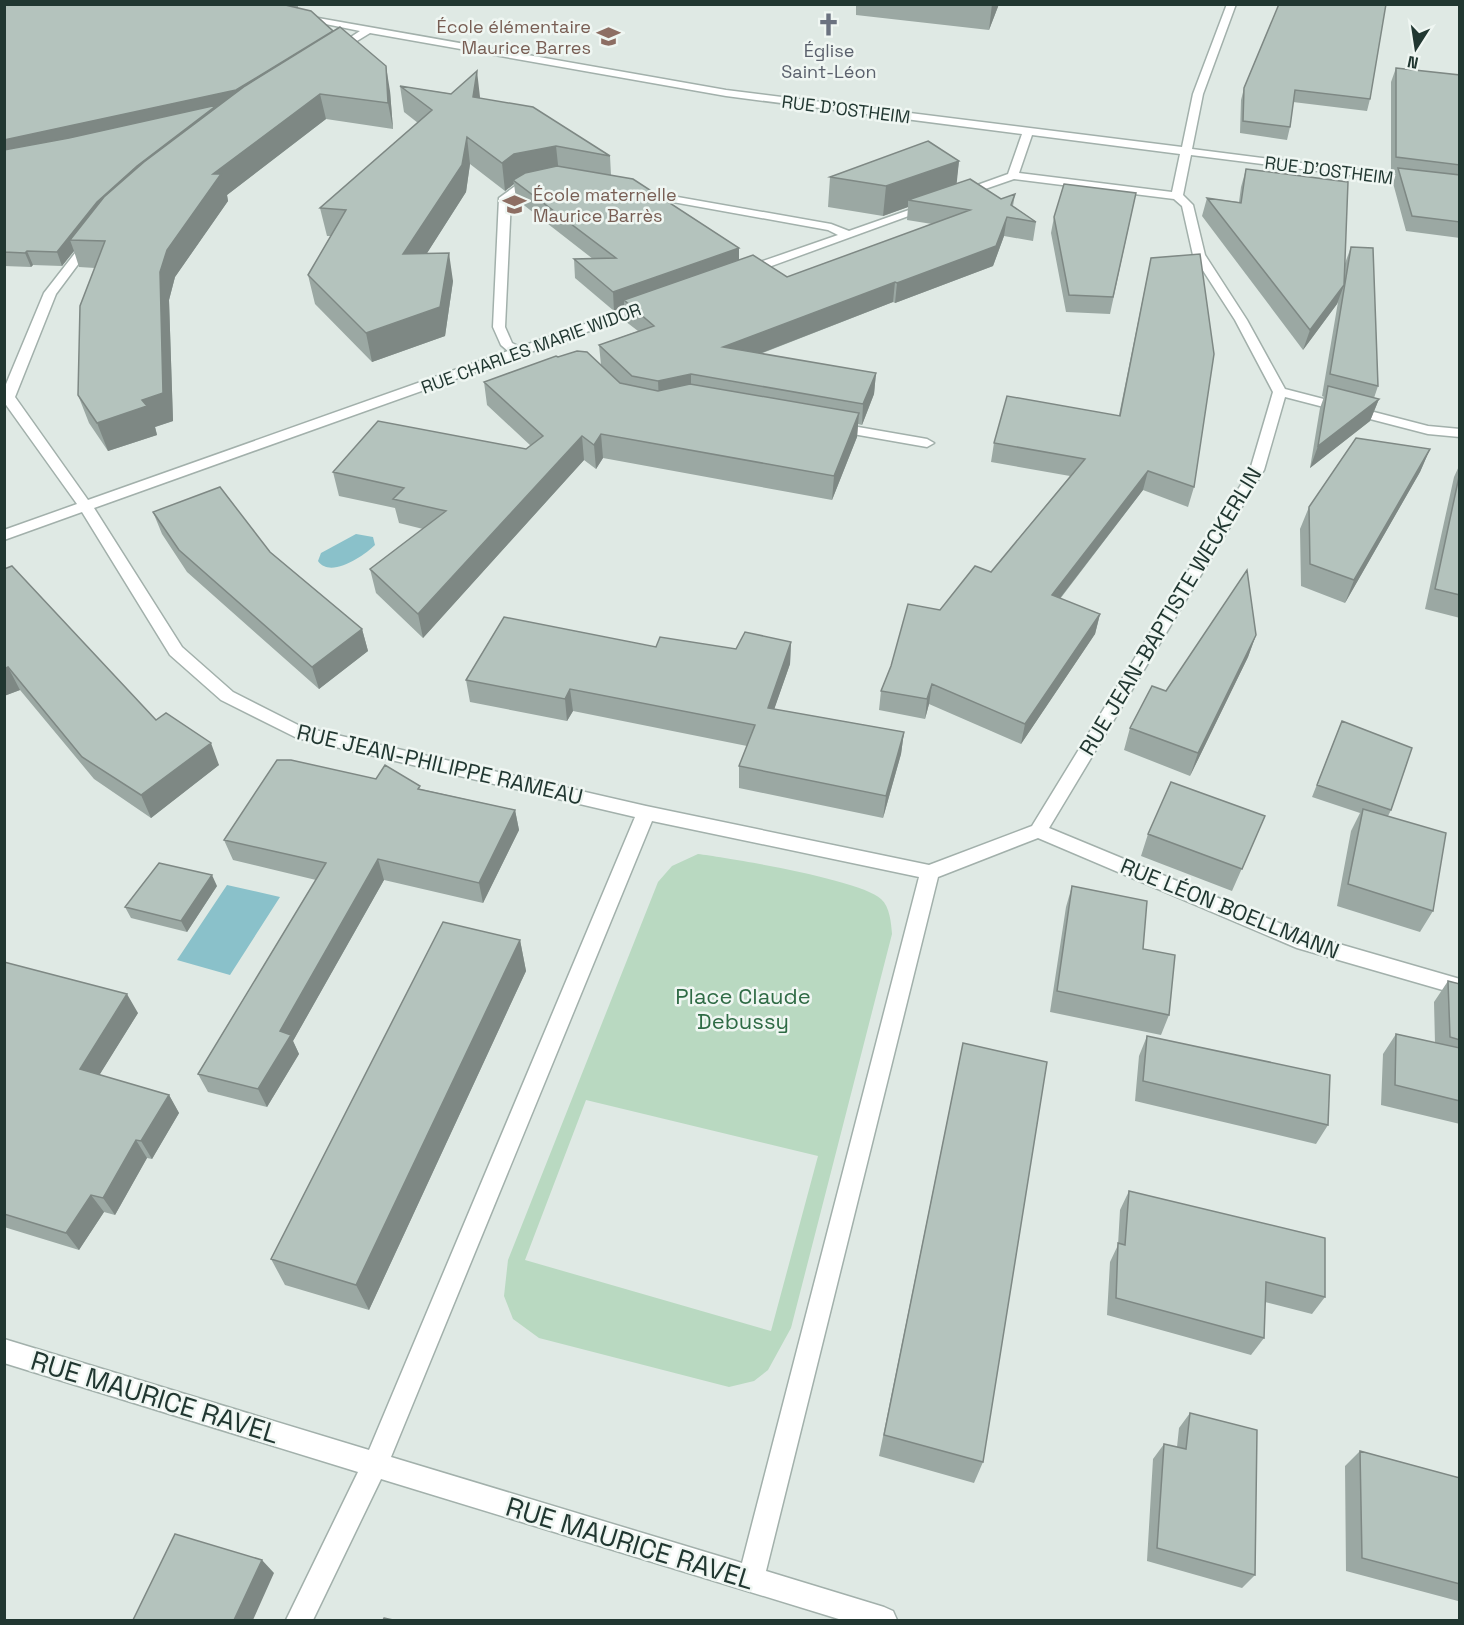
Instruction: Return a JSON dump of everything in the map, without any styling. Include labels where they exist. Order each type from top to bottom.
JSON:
[{"type":"street","points":[[1177,196],[1198,94],[1232,4]]},
{"type":"street","name":"RUE D'OSTHEIM","points":[[290,15],[367,31],[726,93],[1460,186]]},
{"type":"street","points":[[322,59],[367,31]]},
{"type":"street","points":[[1013,176],[1028,132]]},
{"type":"street","points":[[733,276],[1013,176],[1177,196],[1187,205],[1199,255],[1241,320],[1280,392],[1428,430],[1460,433]]},
{"type":"street","points":[[519,352],[507,345],[500,327],[505,198],[522,186],[550,181]]},
{"type":"street","points":[[627,191],[831,227],[848,235]]},
{"type":"street","points":[[6,396],[50,293],[100,228]]},
{"type":"street","name":"RUE CHARLES MARIE WIDOR","points":[[4,535],[519,352],[547,347],[655,304]]},
{"type":"street","name":"RUE JEAN-BAPTISTE WECKERLIN","points":[[1038,831],[1257,470],[1280,392]]},
{"type":"street","name":"RUE JEAN-PHILIPPE RAMEAU","points":[[6,396],[86,507],[176,651],[227,696],[297,732],[646,813]]},
{"type":"street","points":[[826,425],[927,443]]},
{"type":"street","points":[[299,1620],[375,1465],[646,813],[930,872],[1038,831]]},
{"type":"street","name":"RUE LÉON BOELLMANN","points":[[1038,831],[1304,942],[1460,987]]},
{"type":"street","points":[[751,1580],[930,872]]},
{"type":"street","name":"RUE MAURICE RAVEL","points":[[4,1351],[884,1620]]},
{"type":"green space","name":"Place Claude Debussy","points":[[698,854],[765,865],[849,885],[869,892],[884,902],[892,934],[791,1328],[768,1370],[754,1381],[729,1387],[539,1338],[513,1319],[504,1296],[508,1260],[658,882],[672,866]],"holes":[[[586,1100],[818,1156],[771,1331],[525,1260]]]},
{"type":"water","points":[[356,534],[373,537],[375,545],[355,560],[338,567],[323,566],[318,561],[321,553]]},
{"type":"water","points":[[227,885],[280,897],[230,975],[177,960]]},
{"type":"building","points":[[4,4],[281,4],[311,11],[333,31],[236,90],[4,140]]},
{"type":"building","points":[[1279,4],[1386,4],[1370,99],[1295,90],[1290,127],[1243,121],[1244,88]]},
{"type":"building","points":[[340,27],[386,66],[388,103],[320,94],[213,174],[221,174],[167,250],[160,272],[163,393],[142,400],[147,406],[97,423],[78,395],[80,306],[105,241],[70,240],[104,197],[144,162],[245,86]]},
{"type":"building","points":[[1396,68],[1460,75],[1460,165],[1396,157]]},
{"type":"building","points":[[477,71],[473,97],[533,107],[610,156],[556,146],[514,154],[502,163],[467,137],[462,165],[403,254],[449,253],[440,307],[366,333],[308,275],[346,210],[320,208],[432,110],[400,86],[451,94]]},
{"type":"building","points":[[217,105],[137,166],[97,202],[57,252],[4,252],[4,150]]},
{"type":"building","points":[[928,141],[959,161],[886,186],[830,177]]},
{"type":"building","points":[[557,166],[633,179],[739,248],[613,292],[574,259],[616,258],[513,180],[525,173]]},
{"type":"building","points":[[1398,168],[1460,175],[1460,222],[1412,216]]},
{"type":"building","points":[[1246,169],[1348,182],[1344,285],[1310,330],[1207,198],[1241,203]]},
{"type":"building","points":[[970,179],[1001,199],[1015,194],[1011,205],[1036,222],[1007,217],[996,246],[723,347],[876,373],[863,404],[691,374],[658,381],[632,376],[599,345],[654,326],[624,300],[753,255],[787,277],[970,210],[908,200]]},
{"type":"building","points":[[1064,184],[1136,193],[1113,297],[1069,295],[1054,217]]},
{"type":"building","points":[[1351,247],[1373,248],[1378,386],[1330,374]]},
{"type":"building","points":[[1200,254],[1214,354],[1194,487],[1148,471],[1052,595],[1100,614],[1025,724],[932,684],[927,699],[881,691],[891,666],[908,604],[940,610],[975,566],[991,572],[1085,459],[994,443],[1007,396],[1120,416],[1151,258]]},
{"type":"building","points":[[577,351],[587,352],[620,383],[658,391],[690,384],[859,413],[834,476],[601,434],[594,445],[582,436],[418,614],[370,569],[446,511],[393,499],[404,488],[333,472],[378,421],[526,449],[543,436],[484,382],[556,356]]},
{"type":"building","points":[[1328,386],[1379,399],[1318,446]]},
{"type":"building","points":[[1356,438],[1430,449],[1354,580],[1310,564],[1309,507]]},
{"type":"building","points":[[1460,472],[1460,595],[1435,589]]},
{"type":"building","points":[[220,487],[270,552],[362,629],[312,667],[179,550],[153,512]]},
{"type":"building","points":[[12,566],[156,720],[166,713],[211,743],[141,795],[82,757],[8,667],[4,669],[4,569]]},
{"type":"building","points":[[1247,570],[1256,635],[1198,753],[1130,728],[1152,686],[1166,691]]},
{"type":"building","points":[[504,617],[656,647],[660,637],[736,649],[745,632],[791,642],[768,708],[904,732],[886,796],[739,766],[755,725],[570,689],[565,699],[466,680]]},
{"type":"building","points":[[1342,721],[1412,748],[1391,810],[1317,785]]},
{"type":"building","points":[[277,760],[291,760],[376,779],[385,765],[420,786],[418,789],[515,810],[479,883],[378,859],[280,1031],[291,1035],[258,1089],[198,1074],[326,863],[224,840]]},
{"type":"building","points":[[1171,782],[1265,816],[1242,869],[1148,834]]},
{"type":"building","points":[[1363,809],[1446,833],[1433,911],[1348,884]]},
{"type":"building","points":[[159,863],[212,875],[181,921],[125,907]]},
{"type":"building","points":[[1072,886],[1147,901],[1143,949],[1175,955],[1169,1015],[1057,991]]},
{"type":"building","points":[[443,922],[520,940],[356,1285],[271,1259]]},
{"type":"building","points":[[4,962],[127,994],[80,1069],[169,1095],[141,1141],[136,1140],[103,1198],[91,1195],[66,1233],[4,1214]]},
{"type":"building","points":[[1448,981],[1460,984],[1460,1040],[1450,1037]]},
{"type":"building","points":[[1396,1034],[1460,1048],[1460,1101],[1395,1085]]},
{"type":"building","points":[[1147,1036],[1330,1075],[1328,1125],[1143,1081]]},
{"type":"building","points":[[963,1043],[1047,1062],[983,1462],[884,1435]]},
{"type":"building","points":[[1129,1191],[1325,1238],[1325,1297],[1266,1282],[1264,1338],[1116,1298],[1118,1243],[1125,1245]]},
{"type":"building","points":[[1190,1413],[1257,1430],[1255,1575],[1157,1548],[1164,1444],[1186,1449]]},
{"type":"building","points":[[1360,1451],[1460,1478],[1460,1584],[1362,1558]]},
{"type":"building","points":[[175,1534],[262,1560],[234,1620],[133,1620]]},
{"type":"place","name":"Église Saint-Léon","points":[[829,24]]},
{"type":"place","name":"École élémentaire Maurice Barres","points":[[609,36]]},
{"type":"place","name":"École maternelle Maurice Barrès","points":[[515,204]]}]
